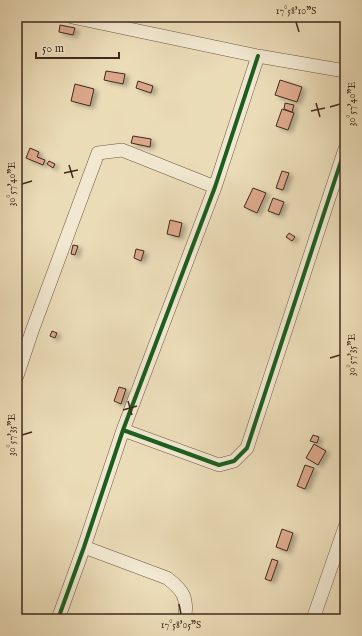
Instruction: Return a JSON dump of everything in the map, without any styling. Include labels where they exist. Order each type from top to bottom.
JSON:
[{"type":"street","points":[[72,17],[258,56],[345,71]]},
{"type":"street","points":[[58,619],[123,430],[216,186],[258,56]]},
{"type":"street","points":[[123,430],[219,465],[234,461],[247,448],[345,149]]},
{"type":"street","points":[[17,376],[34,324],[98,153],[122,150],[216,186]]},
{"type":"street","points":[[313,619],[345,527]]},
{"type":"street","points":[[84,547],[167,578],[177,586],[184,597],[186,607],[184,619]]},
{"type":"building","points":[[60,25],[75,28],[73,35],[59,32]]},
{"type":"building","points":[[106,71],[125,74],[123,84],[104,80]]},
{"type":"building","points":[[280,80],[302,87],[297,102],[275,95]]},
{"type":"building","points":[[138,81],[153,86],[151,93],[136,88]]},
{"type":"building","points":[[75,84],[94,89],[90,106],[71,101]]},
{"type":"building","points":[[285,103],[294,105],[292,112],[284,109]]},
{"type":"building","points":[[282,109],[294,113],[288,130],[276,126]]},
{"type":"building","points":[[133,136],[151,139],[150,147],[131,143]]},
{"type":"building","points":[[30,148],[39,152],[37,157],[45,160],[43,165],[26,158]]},
{"type":"building","points":[[49,161],[55,164],[53,168],[47,164]]},
{"type":"building","points":[[282,171],[289,173],[283,190],[276,188]]},
{"type":"building","points":[[253,188],[266,193],[257,213],[244,207]]},
{"type":"building","points":[[273,198],[284,202],[279,215],[268,211]]},
{"type":"building","points":[[170,220],[182,223],[179,237],[167,234]]},
{"type":"building","points":[[289,233],[295,237],[292,241],[286,237]]},
{"type":"building","points":[[73,245],[78,246],[75,255],[71,254]]},
{"type":"building","points":[[136,249],[144,251],[141,261],[134,258]]},
{"type":"building","points":[[52,331],[57,333],[55,338],[50,336]]},
{"type":"building","points":[[119,387],[126,389],[121,404],[114,401]]},
{"type":"building","points":[[313,435],[319,437],[317,443],[310,441]]},
{"type":"building","points":[[314,444],[326,451],[318,465],[306,458]]},
{"type":"building","points":[[305,465],[314,468],[305,489],[297,486]]},
{"type":"building","points":[[282,529],[293,533],[287,551],[276,547]]},
{"type":"building","points":[[272,559],[278,561],[271,581],[265,579]]},
{"type":"cycle path","points":[[58,619],[123,430],[215,187],[258,56]]},
{"type":"cycle path","points":[[123,430],[219,465],[234,461],[247,448],[345,149]]}]
